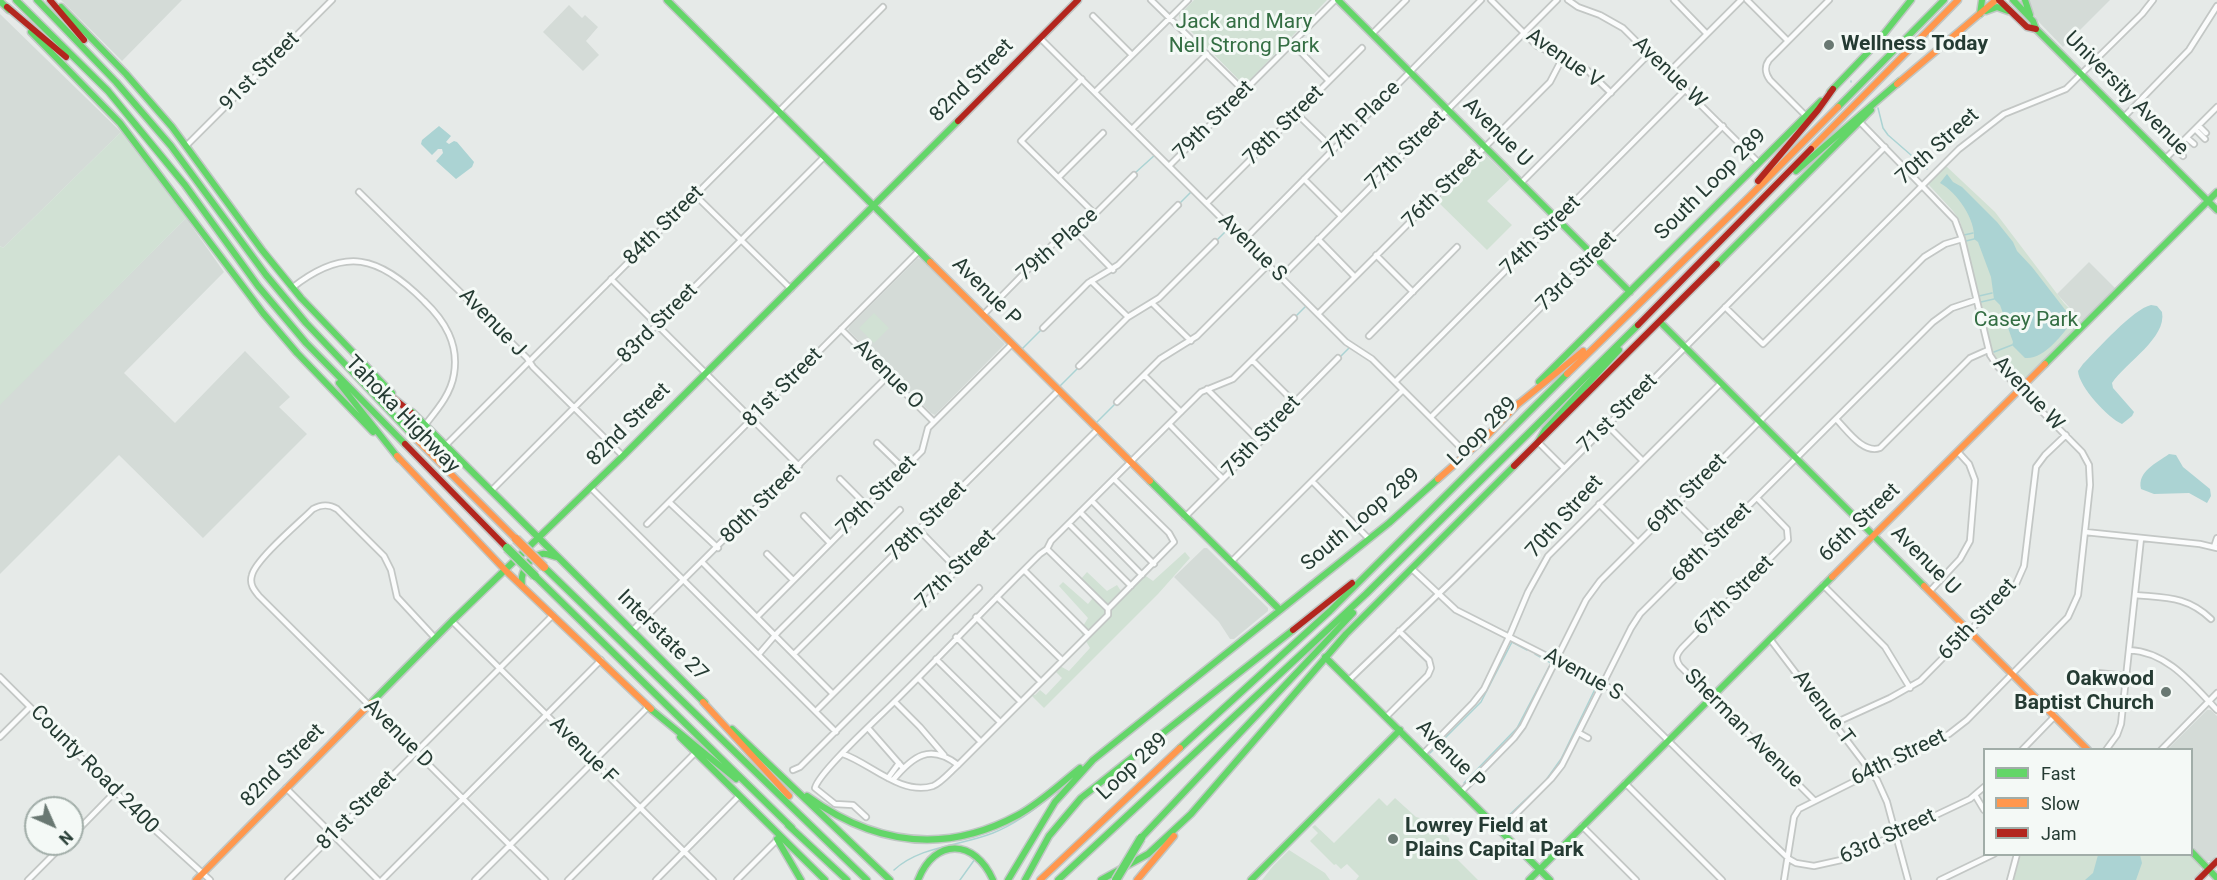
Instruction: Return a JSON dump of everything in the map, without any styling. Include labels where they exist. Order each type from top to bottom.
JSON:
[{"type":"main road","name":"Tahoka Highway","points":[[16,0],[111,94],[178,176],[258,286],[311,348],[535,576],[792,828]]},
{"type":"main road","name":"Tahoka Highway","points":[[37,0],[128,94],[190,169],[276,287],[320,337],[544,567],[806,818]]},
{"type":"main road","name":"Tahoka Highway","points":[[52,0],[130,78],[187,145],[292,288],[347,348],[413,414]]},
{"type":"main road","points":[[52,0],[128,94]]},
{"type":"main road","name":"Avenue P","points":[[667,0],[1280,610]]},
{"type":"main road","name":"82nd Street","points":[[203,878],[286,788],[369,704],[707,373],[1078,0]]},
{"type":"main road","name":"Avenue U","points":[[1336,0],[1630,292]]},
{"type":"main road","name":"South Loop 289","points":[[1008,880],[1055,802],[1079,773],[1109,745],[1369,539],[1467,454],[1833,89],[1875,45],[1911,0]]},
{"type":"main road","name":"Loop 289","points":[[1040,880],[1153,772],[1323,618],[1944,0]]},
{"type":"main road","name":"Loop 289","points":[[1058,880],[1407,554],[1958,0]]},
{"type":"main road","points":[[1980,14],[1982,0]]},
{"type":"main road","points":[[1765,196],[1828,145],[1877,99],[1997,0]]},
{"type":"main road","name":"University Avenue","points":[[1997,0],[2027,27],[2034,25]]},
{"type":"main road","name":"University Avenue","points":[[2013,0],[2082,75],[2217,210]]},
{"type":"main road","points":[[2025,0],[2034,25]]},
{"type":"main road","name":"Tahoka Highway","points":[[3,4],[120,123],[276,328],[399,459]]},
{"type":"main road","points":[[3,4],[111,94]]},
{"type":"main road","points":[[1980,14],[1997,7],[2013,14]]},
{"type":"main road","points":[[1137,880],[1325,657],[1900,81]]},
{"type":"main road","points":[[1749,196],[1754,186],[1833,89]]},
{"type":"main road","name":"66th Street","points":[[1529,880],[2217,192]]},
{"type":"main road","points":[[1538,442],[1545,430],[1692,270]]},
{"type":"main road","name":"Avenue U","points":[[1660,321],[2086,748]]},
{"type":"main road","points":[[1517,405],[1616,325]]},
{"type":"main road","points":[[320,337],[413,414]]},
{"type":"main road","points":[[311,348],[399,459],[506,571],[601,660],[825,880]]},
{"type":"main road","name":"Interstate 27","points":[[413,414],[703,702],[890,880]]},
{"type":"main road","points":[[1024,880],[1054,828],[1081,798],[1317,611],[1400,541]]},
{"type":"main road","points":[[523,587],[520,579],[521,573],[538,556],[546,554],[558,557]]},
{"type":"main road","points":[[1116,880],[1141,838],[1319,647],[1400,565],[1407,554]]},
{"type":"main road","name":"Avenue P","points":[[1325,657],[1550,880]]},
{"type":"main road","points":[[703,702],[806,818],[867,880]]},
{"type":"main road","points":[[648,707],[792,828],[847,880]]},
{"type":"main road","points":[[1251,880],[1400,730]]},
{"type":"main road","points":[[791,784],[831,813],[867,831],[906,839],[944,840],[981,832],[1020,813],[1109,745]]},
{"type":"main road","points":[[739,796],[777,840],[801,880]]},
{"type":"main road","points":[[1101,880],[1148,854],[1191,814]]},
{"type":"main road","points":[[918,880],[920,871],[930,858],[943,850],[955,848],[978,856],[988,867],[993,880]]},
{"type":"main road","points":[[2193,853],[2217,878]]},
{"type":"main road","points":[[2198,880],[2217,861]]},
{"type":"street","name":"91st Street","points":[[187,145],[331,0]]},
{"type":"street","points":[[1151,0],[1244,91]]},
{"type":"street","points":[[1095,92],[1188,0]]},
{"type":"street","name":"79th Street","points":[[1169,166],[1336,0]]},
{"type":"street","points":[[1372,34],[1406,0]]},
{"type":"street","name":"77th Place","points":[[1244,240],[1481,0]]},
{"type":"street","name":"Avenue V","points":[[1491,0],[1540,48],[1587,70],[1611,93]]},
{"type":"street","name":"77th Street","points":[[1281,277],[1557,0]]},
{"type":"street","name":"Avenue W","points":[[1568,0],[1623,28],[1759,163]]},
{"type":"street","points":[[1674,0],[1707,34]]},
{"type":"street","points":[[1669,72],[1741,0]]},
{"type":"street","points":[[1747,0],[1788,41]]},
{"type":"street","points":[[1806,116],[1768,78],[1766,69],[1769,60],[1829,0]]},
{"type":"street","name":"70th Street","points":[[1725,307],[1763,344],[1959,149],[1997,118],[2060,93],[2082,75],[2153,0]]},
{"type":"street","points":[[2124,117],[2189,50],[2217,6]]},
{"type":"street","name":"84th Street","points":[[445,446],[883,7]]},
{"type":"street","points":[[1092,16],[1132,55]]},
{"type":"street","name":"Avenue S","points":[[1040,38],[1346,342],[1372,359],[1467,454]]},
{"type":"street","points":[[1292,43],[1329,81]]},
{"type":"street","name":"78th Street","points":[[1207,203],[1362,48]]},
{"type":"street","points":[[1521,183],[1650,53]]},
{"type":"street","points":[[1132,129],[1207,54]]},
{"type":"street","name":"76th Street","points":[[1318,314],[1550,82],[1562,59]]},
{"type":"street","points":[[1082,79],[1021,141],[1095,214]]},
{"type":"street","name":"74th Street","points":[[1395,382],[1686,89]]},
{"type":"street","points":[[2165,159],[2217,107]]},
{"type":"street","points":[[1296,113],[1334,149]]},
{"type":"street","points":[[2211,113],[2217,118]]},
{"type":"street","name":"Avenue W","points":[[1860,122],[1955,220],[1962,239],[1988,350],[1998,367],[2087,459],[2090,474],[2085,532]]},
{"type":"street","name":"73rd Street","points":[[1431,417],[1723,126]]},
{"type":"street","points":[[2197,128],[2205,136]]},
{"type":"street","points":[[1059,177],[1103,133]]},
{"type":"street","points":[[2187,138],[2194,144]]},
{"type":"street","name":"71st Street","points":[[1349,680],[1438,595],[1885,147]]},
{"type":"street","points":[[2176,148],[2183,156]]},
{"type":"street","name":"83rd Street","points":[[491,491],[824,157]]},
{"type":"street","name":"79th Place","points":[[983,315],[1055,242],[1095,214],[1134,175]]},
{"type":"street","points":[[1304,179],[1341,216]]},
{"type":"street","name":"Avenue J","points":[[359,192],[623,456]]},
{"type":"street","points":[[694,195],[790,289]]},
{"type":"street","points":[[1043,328],[1091,281],[1113,270],[1178,205]]},
{"type":"street","points":[[1073,230],[1113,270]]},
{"type":"street","points":[[1318,239],[1355,277]]},
{"type":"street","name":"69th Street","points":[[1461,792],[1518,733],[1592,591],[1924,257],[1945,244],[1962,239]]},
{"type":"street","points":[[1079,366],[1128,317],[1153,304],[1215,242]]},
{"type":"street","points":[[1369,336],[1457,247]]},
{"type":"street","name":"81st Street","points":[[647,524],[919,251]]},
{"type":"street","points":[[1376,255],[1413,292]]},
{"type":"street","points":[[292,288],[322,268],[340,263],[362,262],[391,271],[430,306],[450,334],[455,368],[449,391],[424,425]]},
{"type":"street","points":[[1117,402],[1168,352],[1191,341],[1268,265]]},
{"type":"street","points":[[611,279],[799,466]]},
{"type":"street","points":[[1091,281],[1128,317]]},
{"type":"street","name":"68th Street","points":[[1500,830],[1556,774],[1637,618],[1938,317],[1956,306],[1976,300]]},
{"type":"street","points":[[1153,304],[1191,341]]},
{"type":"street","points":[[866,817],[853,805],[835,804],[815,788],[817,782],[956,637],[1047,549],[1051,541],[1169,424],[1207,389],[1226,383],[1294,318]]},
{"type":"street","name":"Avenue O","points":[[841,329],[934,422]]},
{"type":"street","name":"79th Street","points":[[757,617],[922,451],[925,434],[934,422],[1012,344]]},
{"type":"street","points":[[1836,419],[1862,445],[1871,450],[1883,446],[1970,358],[1988,350]]},
{"type":"street","name":"75th Street","points":[[1185,516],[1260,442],[1294,402],[1338,358]]},
{"type":"street","points":[[1252,360],[1294,402]]},
{"type":"street","points":[[1144,375],[1182,412]]},
{"type":"street","name":"80th Street","points":[[632,631],[703,563],[888,376]]},
{"type":"street","name":"70th Street","points":[[1423,754],[1480,694],[1509,637],[1528,592],[1548,556],[1721,382]]},
{"type":"street","points":[[1207,389],[1260,442]]},
{"type":"street","name":"78th Street","points":[[794,654],[1059,390]]},
{"type":"street","points":[[1231,562],[1403,390]]},
{"type":"street","points":[[1169,424],[1223,479]]},
{"type":"street","points":[[1607,426],[1642,461]]},
{"type":"street","name":"77th Street","points":[[816,711],[1098,429]]},
{"type":"street","name":"65th Street","points":[[1835,723],[1920,681],[2016,584],[2024,566],[2036,467],[2066,435]]},
{"type":"street","points":[[878,442],[904,469]]},
{"type":"street","points":[[1538,442],[1564,468]]},
{"type":"street","points":[[1930,591],[1960,559],[1970,541],[1976,480],[1969,464],[1958,452]]},
{"type":"street","points":[[843,754],[855,758],[890,779],[914,787],[934,786],[958,765],[1108,615],[1108,609],[1172,546],[1173,539],[1114,478]]},
{"type":"street","points":[[840,479],[867,506]]},
{"type":"street","points":[[1312,481],[1369,539]]},
{"type":"street","points":[[591,488],[836,732]]},
{"type":"street","name":"67th Street","points":[[1676,657],[1682,648],[1788,540],[1789,534],[1785,526],[1757,498]]},
{"type":"street","points":[[1092,501],[1154,564]]},
{"type":"street","points":[[669,502],[718,548]]},
{"type":"street","points":[[1599,504],[1638,543]]},
{"type":"street","points":[[1678,504],[1714,540]]},
{"type":"street","name":"Avenue D","points":[[435,638],[397,597],[389,565],[384,556],[334,508],[325,505],[316,507],[256,567],[252,575],[253,587],[296,633],[545,880]]},
{"type":"street","points":[[759,654],[900,510]]},
{"type":"street","points":[[1080,512],[1142,575]]},
{"type":"street","points":[[804,516],[831,543]]},
{"type":"street","points":[[1069,524],[1131,586]]},
{"type":"street","points":[[919,530],[957,569]]},
{"type":"street","points":[[2085,532],[2200,544],[2215,548],[2217,538]]},
{"type":"street","name":"64th Street","points":[[1784,880],[1795,814],[1805,804],[1949,734],[1967,720],[2068,617],[2078,595],[2085,532]]},
{"type":"street","points":[[2107,748],[2117,735],[2121,724],[2141,538]]},
{"type":"street","points":[[1047,549],[1108,609]]},
{"type":"street","points":[[767,554],[793,580]]},
{"type":"street","points":[[703,563],[833,694]]},
{"type":"street","name":"Avenue S","points":[[1412,569],[1456,610],[1620,693],[1787,857]]},
{"type":"street","points":[[1024,570],[1088,634]]},
{"type":"street","points":[[1823,585],[1885,647],[1910,687]]},
{"type":"street","points":[[793,770],[800,767],[836,732],[979,588]]},
{"type":"street","points":[[2135,595],[2184,600],[2200,608],[2211,619]]},
{"type":"street","points":[[996,597],[1062,660]]},
{"type":"street","name":"81st Street","points":[[288,880],[553,615]]},
{"type":"street","points":[[976,617],[1040,681]]},
{"type":"street","name":"Avenue F","points":[[452,621],[713,880]]},
{"type":"street","points":[[1386,717],[1428,675],[1432,665],[1399,631]]},
{"type":"street","points":[[956,637],[1020,701]]},
{"type":"street","name":"Avenue T","points":[[1770,639],[1835,723],[1882,789],[1908,880]]},
{"type":"street","points":[[2130,650],[2142,651],[2165,660],[2217,710]]},
{"type":"street","name":"Sherman Avenue","points":[[1676,657],[1680,666],[1814,800]]},
{"type":"street","points":[[936,659],[1000,722]]},
{"type":"street","points":[[286,788],[380,880],[601,660]]},
{"type":"street","points":[[2097,673],[2127,676]]},
{"type":"street","name":"County Road 2400","points":[[0,677],[203,878]]},
{"type":"street","points":[[918,678],[980,741]]},
{"type":"street","points":[[2163,748],[2217,693]]},
{"type":"street","points":[[895,702],[944,755],[958,765]]},
{"type":"street","points":[[0,737],[30,707]]},
{"type":"street","points":[[475,880],[648,707]]},
{"type":"street","points":[[2024,748],[2055,716]]},
{"type":"street","points":[[868,729],[901,766]]},
{"type":"street","points":[[1579,733],[1588,738]]},
{"type":"street","points":[[568,880],[695,753]]},
{"type":"street","points":[[890,779],[901,766],[921,755],[933,753],[944,755]]},
{"type":"street","points":[[1625,783],[1722,880]]},
{"type":"street","name":"63rd Street","points":[[1787,857],[1796,863],[1805,865],[1824,865],[1840,861],[1975,795],[1983,788]]},
{"type":"street","points":[[84,824],[116,791]]},
{"type":"street","points":[[1975,795],[1983,808]]},
{"type":"street","points":[[656,880],[739,796]]},
{"type":"street","points":[[1582,826],[1636,880]]},
{"type":"street","points":[[737,880],[777,840]]},
{"type":"street","points":[[28,880],[52,856]]},
{"type":"street","points":[[1941,880],[1992,856]]},
{"type":"street","points":[[2010,880],[2017,856]]},
{"type":"shaded area","points":[[61,0],[182,0],[122,61]]},
{"type":"shaded area","points":[[2028,0],[2110,0],[2063,47],[2037,20]]},
{"type":"shaded area","points":[[569,5],[582,18],[585,15],[598,27],[586,41],[599,55],[583,71],[543,32]]},
{"type":"shaded area","points":[[0,14],[121,132],[3,248],[0,246]]},
{"type":"shaded area","points":[[186,218],[224,272],[124,373],[175,423],[245,351],[290,397],[279,407],[307,434],[203,538],[119,455],[0,574],[0,404]]},
{"type":"shaded area","points":[[918,258],[1005,344],[935,415],[848,330]]},
{"type":"shaded area","points":[[2089,262],[2115,288],[2082,321],[2057,294]]},
{"type":"shaded area","points":[[1204,548],[1207,548],[1268,608],[1268,611],[1234,639],[1230,639],[1219,622],[1174,577]]},
{"type":"shaded area","points":[[2207,710],[2211,710],[2217,716],[2217,855],[2211,861],[2207,861],[2193,847],[2193,748],[2169,748]]},
{"type":"green space","name":"Jack and Mary Nell Strong Park","points":[[1194,0],[1327,0],[1247,83],[1242,83],[1180,20],[1179,15]]},
{"type":"green space","points":[[121,132],[186,218],[0,405],[0,246],[3,248]]},
{"type":"green space","points":[[1484,153],[1510,179],[1487,201],[1512,225],[1487,250],[1437,201]]},
{"type":"green space","name":"Casey Park","points":[[1946,166],[1995,212],[2064,303],[2082,321],[2021,382],[2008,373],[1992,350],[1960,221],[1929,185],[1930,181]]},
{"type":"green space","points":[[874,313],[889,328],[874,343],[859,328]]},
{"type":"green space","points":[[1185,552],[1190,558],[1158,594],[1044,708],[1029,693],[1035,695],[1040,690],[1046,695],[1062,678],[1056,672],[1060,666],[1069,671],[1090,648],[1080,631],[1088,618],[1059,586],[1063,582],[1088,604],[1096,594],[1081,579],[1087,572],[1107,591],[1117,585],[1123,594],[1143,574],[1153,581]]},
{"type":"green space","name":"Lowrey Field at Plains Capital Park","points":[[1379,798],[1387,806],[1395,798],[1416,817],[1432,821],[1449,838],[1450,852],[1478,880],[1356,880],[1359,876],[1347,864],[1341,869],[1336,864],[1334,865],[1310,841],[1318,833],[1312,827],[1315,825],[1334,843]]},
{"type":"green space","points":[[1289,850],[1325,873],[1330,880],[1262,880]]},
{"type":"green space","points":[[2020,856],[2190,856],[2200,866],[2201,871],[2192,880],[2013,880]]},
{"type":"water","points":[[439,126],[451,136],[446,142],[449,144],[457,142],[474,162],[472,167],[456,179],[436,161],[443,153],[442,149],[438,149],[432,155],[421,144],[422,140]]},
{"type":"water","points":[[1947,174],[1997,222],[2013,242],[2017,251],[2073,320],[2052,345],[2039,355],[2025,358],[2012,345],[2013,342],[2000,305],[1994,299],[1991,277],[1978,242],[1974,239],[1969,215],[1953,193],[1940,183]]},
{"type":"water","points":[[2151,305],[2157,306],[2162,312],[2162,322],[2158,331],[2112,383],[2113,388],[2134,412],[2122,424],[2095,401],[2083,385],[2078,371],[2126,321]]},
{"type":"water","points":[[2169,454],[2176,455],[2183,467],[2210,489],[2211,496],[2207,503],[2189,493],[2154,494],[2141,489],[2145,472]]},
{"type":"water","points":[[2098,856],[2140,856],[2142,863],[2136,880],[2085,880],[2093,873]]},
{"type":"waterway","points":[[1878,108],[1883,128],[1888,135],[1927,169]]},
{"type":"waterway","points":[[1135,173],[1156,154]]},
{"type":"waterway","points":[[1179,204],[1192,191]]},
{"type":"waterway","points":[[1216,241],[1229,228]]},
{"type":"waterway","points":[[1964,235],[1973,233]]},
{"type":"waterway","points":[[1966,241],[1974,239]]},
{"type":"waterway","points":[[1979,296],[1992,293]]},
{"type":"waterway","points":[[1981,302],[1994,299]]},
{"type":"waterway","points":[[1296,316],[1307,305]]},
{"type":"waterway","points":[[1022,349],[1042,329]]},
{"type":"waterway","points":[[1994,352],[2012,345]]},
{"type":"waterway","points":[[1339,358],[1351,346]]},
{"type":"waterway","points":[[1058,388],[1078,368]]},
{"type":"waterway","points":[[1096,423],[1116,403]]},
{"type":"waterway","points":[[1430,753],[1481,702],[1512,642],[1527,650]]},
{"type":"waterway","points":[[1464,783],[1517,728],[1551,663],[1535,654]]},
{"type":"waterway","points":[[1504,820],[1546,780],[1561,759],[1597,685],[1581,676]]},
{"type":"waterway","points":[[894,870],[904,862],[928,851],[980,837],[1010,825],[1026,816],[1055,793]]},
{"type":"waterway","points":[[960,880],[975,859]]},
{"type":"traffic: fast","points":[[16,0],[108,91],[185,185],[258,286],[306,343],[405,444]]},
{"type":"traffic: fast","points":[[37,0],[116,82],[171,146],[266,275],[306,323],[416,439]]},
{"type":"traffic: fast","points":[[667,0],[930,262]]},
{"type":"traffic: fast","points":[[1338,0],[1630,292]]},
{"type":"traffic: fast","points":[[1830,92],[1875,45],[1911,0]]},
{"type":"traffic: fast","points":[[1838,107],[1944,0]]},
{"type":"traffic: fast","points":[[1980,14],[1982,0]]},
{"type":"traffic: fast","points":[[2013,0],[2033,21],[2036,29],[2217,210]]},
{"type":"traffic: fast","points":[[2025,0],[2030,15]]},
{"type":"traffic: fast","points":[[0,1],[9,10]]},
{"type":"traffic: fast","points":[[61,7],[126,74],[172,127],[262,250],[301,298],[392,393]]},
{"type":"traffic: fast","points":[[1986,11],[1997,7],[2008,11]]},
{"type":"traffic: fast","points":[[31,32],[120,123],[263,313],[297,353],[373,432]]},
{"type":"traffic: fast","points":[[1796,171],[1900,81]]},
{"type":"traffic: fast","points":[[1539,382],[1821,101]]},
{"type":"traffic: fast","points":[[1717,264],[1871,110]]},
{"type":"traffic: fast","points":[[371,703],[452,621],[623,456],[958,121]]},
{"type":"traffic: fast","points":[[2045,364],[2217,192]]},
{"type":"traffic: fast","points":[[1660,322],[1924,586]]},
{"type":"traffic: fast","points":[[1058,880],[1366,594],[1638,325]]},
{"type":"traffic: fast","points":[[1538,442],[1545,430],[1619,350]]},
{"type":"traffic: fast","points":[[1180,748],[1330,611],[1567,374]]},
{"type":"traffic: fast","points":[[339,383],[399,459]]},
{"type":"traffic: fast","points":[[412,412],[705,703]]},
{"type":"traffic: fast","points":[[1101,880],[1148,854],[1191,814],[1346,634],[1514,466]]},
{"type":"traffic: fast","points":[[1008,880],[1055,802],[1093,760],[1389,523],[1438,479]]},
{"type":"traffic: fast","points":[[1150,481],[1280,610]]},
{"type":"traffic: fast","points":[[507,548],[535,576]]},
{"type":"traffic: fast","points":[[522,585],[524,570],[533,558],[544,554],[557,557]]},
{"type":"traffic: fast","points":[[544,567],[867,880]]},
{"type":"traffic: fast","points":[[535,576],[792,828]]},
{"type":"traffic: fast","points":[[1529,880],[1832,577]]},
{"type":"traffic: fast","points":[[1141,838],[1353,613]]},
{"type":"traffic: fast","points":[[1025,880],[1049,836],[1081,798],[1293,630]]},
{"type":"traffic: fast","points":[[1325,657],[1550,880]]},
{"type":"traffic: fast","points":[[648,707],[736,779]]},
{"type":"traffic: fast","points":[[732,729],[890,880]]},
{"type":"traffic: fast","points":[[1251,880],[1400,730]]},
{"type":"traffic: fast","points":[[680,737],[825,880]]},
{"type":"traffic: fast","points":[[807,796],[857,825],[883,834],[936,839],[963,836],[990,828],[1018,815],[1080,768]]},
{"type":"traffic: fast","points":[[788,825],[847,880]]},
{"type":"traffic: fast","points":[[1116,880],[1141,838]]},
{"type":"traffic: fast","points":[[777,839],[801,880]]},
{"type":"traffic: fast","points":[[918,880],[925,866],[934,856],[944,850],[955,848],[976,857],[985,866],[993,880]]},
{"type":"traffic: fast","points":[[2193,853],[2217,878]]},
{"type":"traffic: slow","points":[[1811,149],[1958,0]]},
{"type":"traffic: slow","points":[[1897,84],[1996,0]]},
{"type":"traffic: slow","points":[[1567,374],[1838,107]]},
{"type":"traffic: slow","points":[[930,262],[1150,481]]},
{"type":"traffic: slow","points":[[1517,405],[1583,351]]},
{"type":"traffic: slow","points":[[1832,577],[2045,364]]},
{"type":"traffic: slow","points":[[1438,479],[1488,435],[1519,403]]},
{"type":"traffic: slow","points":[[416,439],[516,539]]},
{"type":"traffic: slow","points":[[397,456],[506,571],[651,709]]},
{"type":"traffic: slow","points":[[516,539],[544,567]]},
{"type":"traffic: slow","points":[[1924,586],[2086,748]]},
{"type":"traffic: slow","points":[[703,702],[789,796]]},
{"type":"traffic: slow","points":[[196,880],[371,703]]},
{"type":"traffic: slow","points":[[1040,880],[1180,748]]},
{"type":"traffic: slow","points":[[1137,880],[1174,836]]},
{"type":"traffic: jam","points":[[50,0],[84,40]]},
{"type":"traffic: jam","points":[[958,121],[1078,0]]},
{"type":"traffic: jam","points":[[1999,0],[2027,27],[2036,29]]},
{"type":"traffic: jam","points":[[7,7],[66,57]]},
{"type":"traffic: jam","points":[[1758,181],[1833,89]]},
{"type":"traffic: jam","points":[[1638,325],[1811,149]]},
{"type":"traffic: jam","points":[[1514,466],[1717,264]]},
{"type":"traffic: jam","points":[[353,365],[413,414]]},
{"type":"traffic: jam","points":[[405,444],[507,548]]},
{"type":"traffic: jam","points":[[1293,630],[1352,583]]},
{"type":"traffic: jam","points":[[2198,880],[2217,861]]},
{"type":"place","name":"Wellness Today","points":[[1829,45]]},
{"type":"place","name":"Oakwood Baptist Church","points":[[2166,692]]},
{"type":"place","name":"Lowrey Field at Plains Capital Park","points":[[1393,839]]}]
